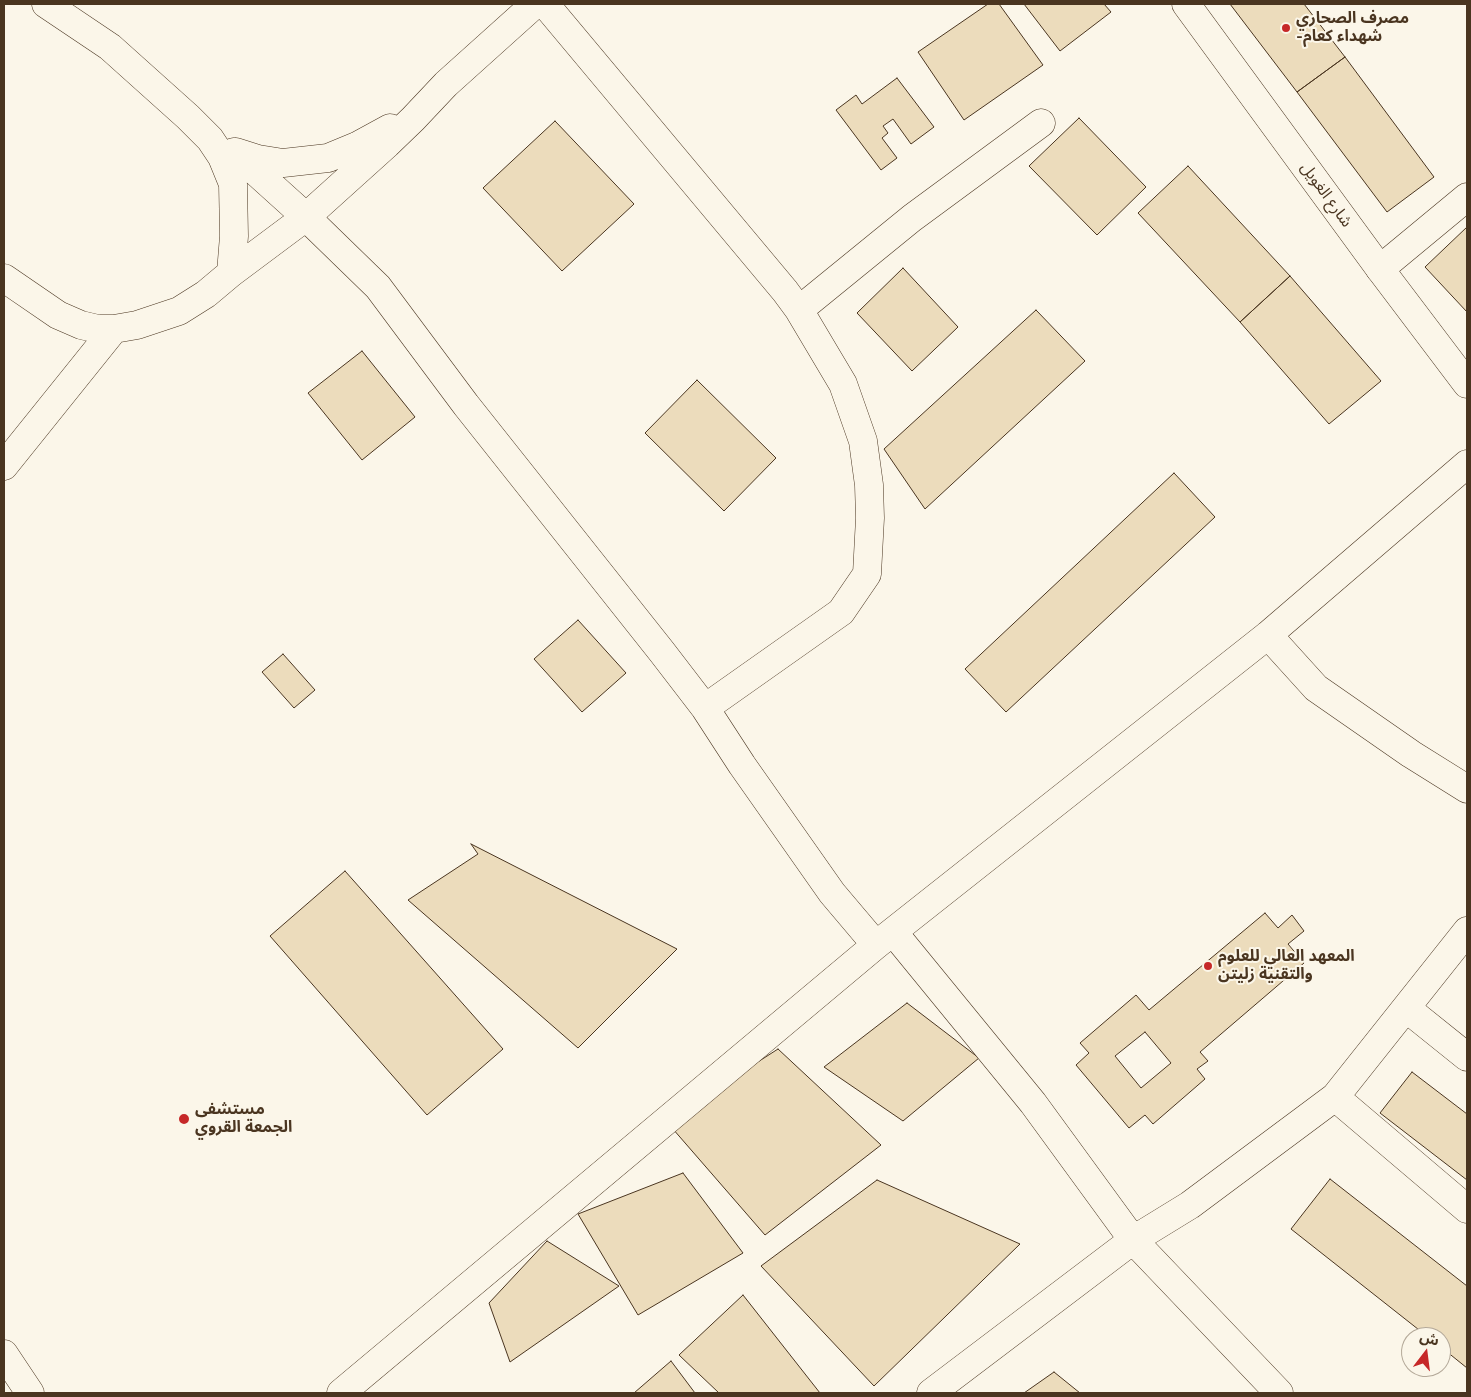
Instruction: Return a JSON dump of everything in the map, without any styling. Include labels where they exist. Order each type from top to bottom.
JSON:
[{"type":"street","points":[[4,278],[58,315],[98,329],[114,329],[137,325],[179,311],[206,294],[306,217],[414,119],[446,84],[535,4]]},
{"type":"street","points":[[545,4],[799,310],[843,384],[863,441],[869,484],[870,518],[867,574],[841,612],[705,708]]},
{"type":"street","name":"شارع الغويل","points":[[1186,4],[1380,269],[1467,384]]},
{"type":"street","points":[[60,8],[110,47],[188,117],[306,217],[378,287],[466,405],[594,564],[705,708],[742,765],[832,893],[885,939],[1033,1103],[1133,1240],[1279,1393]]},
{"type":"street","points":[[222,146],[258,159],[283,163],[328,158],[356,146],[384,130],[414,119]]},
{"type":"street","points":[[799,310],[912,218],[1041,123]]},
{"type":"street","points":[[222,146],[222,157],[233,184],[234,236],[231,273]]},
{"type":"street","points":[[1380,269],[1467,197]]},
{"type":"street","points":[[4,466],[114,329]]},
{"type":"street","points":[[342,1393],[885,939],[1268,635],[1467,464]]},
{"type":"street","points":[[1268,635],[1316,688],[1411,754],[1467,789]]},
{"type":"street","points":[[931,1393],[1133,1240],[1190,1205],[1334,1097],[1467,931]]},
{"type":"street","points":[[1406,1008],[1467,1057]]},
{"type":"street","points":[[1334,1097],[1467,1209]]},
{"type":"street","points":[[4,1354],[30,1393]]},
{"type":"building","points":[[988,4],[999,4],[1043,65],[964,120],[918,52]]},
{"type":"building","points":[[1024,4],[1104,4],[1111,12],[1060,51]]},
{"type":"building","points":[[1230,4],[1304,4],[1345,57],[1297,92]]},
{"type":"building","points":[[1345,57],[1434,177],[1387,212],[1297,92]]},
{"type":"building","points":[[897,78],[934,127],[911,144],[893,119],[883,126],[888,133],[882,138],[897,158],[881,170],[836,110],[856,95],[862,104]]},
{"type":"building","points":[[1079,118],[1146,187],[1097,235],[1029,166]]},
{"type":"building","points":[[555,121],[634,204],[562,271],[483,188]]},
{"type":"building","points":[[1188,166],[1290,276],[1240,322],[1138,213]]},
{"type":"building","points":[[1467,227],[1467,312],[1425,267]]},
{"type":"building","points":[[903,268],[958,327],[912,371],[857,313]]},
{"type":"building","points":[[1290,276],[1381,381],[1329,424],[1240,322]]},
{"type":"building","points":[[1036,310],[1085,361],[925,509],[884,449]]},
{"type":"building","points":[[362,351],[415,417],[362,460],[308,393]]},
{"type":"building","points":[[697,380],[776,458],[724,511],[645,433]]},
{"type":"building","points":[[1174,473],[1215,517],[1006,712],[965,669]]},
{"type":"building","points":[[578,620],[626,673],[582,712],[534,659]]},
{"type":"building","points":[[283,654],[315,690],[294,708],[262,672]]},
{"type":"building","points":[[471,844],[677,949],[578,1048],[408,900],[478,854]]},
{"type":"building","points":[[345,871],[503,1049],[427,1115],[270,936]]},
{"type":"building","points":[[1265,913],[1278,928],[1292,915],[1304,931],[1288,944],[1304,963],[1200,1052],[1208,1061],[1197,1069],[1205,1079],[1153,1124],[1145,1115],[1129,1128],[1076,1065],[1089,1053],[1080,1043],[1136,995],[1149,1010]],"holes":[[[1145,1032],[1171,1063],[1141,1088],[1115,1056]]]},
{"type":"building","points":[[907,1003],[979,1058],[903,1121],[824,1067]]},
{"type":"building","points":[[778,1049],[881,1145],[765,1235],[666,1121]]},
{"type":"building","points":[[1412,1072],[1467,1114],[1467,1180],[1380,1113]]},
{"type":"building","points":[[683,1173],[743,1253],[638,1315],[578,1214]]},
{"type":"building","points":[[1330,1179],[1467,1286],[1467,1368],[1451,1355],[1451,1327],[1415,1327],[1291,1229]]},
{"type":"building","points":[[877,1180],[1020,1244],[874,1386],[761,1266]]},
{"type":"building","points":[[547,1241],[619,1286],[510,1362],[489,1303]]},
{"type":"building","points":[[743,1295],[820,1393],[719,1393],[679,1355]]},
{"type":"building","points":[[671,1361],[695,1393],[634,1393]]},
{"type":"building","points":[[1054,1372],[1080,1393],[1024,1393]]},
{"type":"place","name":"مصرف الصحاري -شهداء كعام","points":[[1286,28]]},
{"type":"place","name":"المعهد العالي للعلوم والتقنية زليتن","points":[[1208,966]]},
{"type":"place","name":"مستشفى الجمعة القروي","points":[[184,1119]]}]
